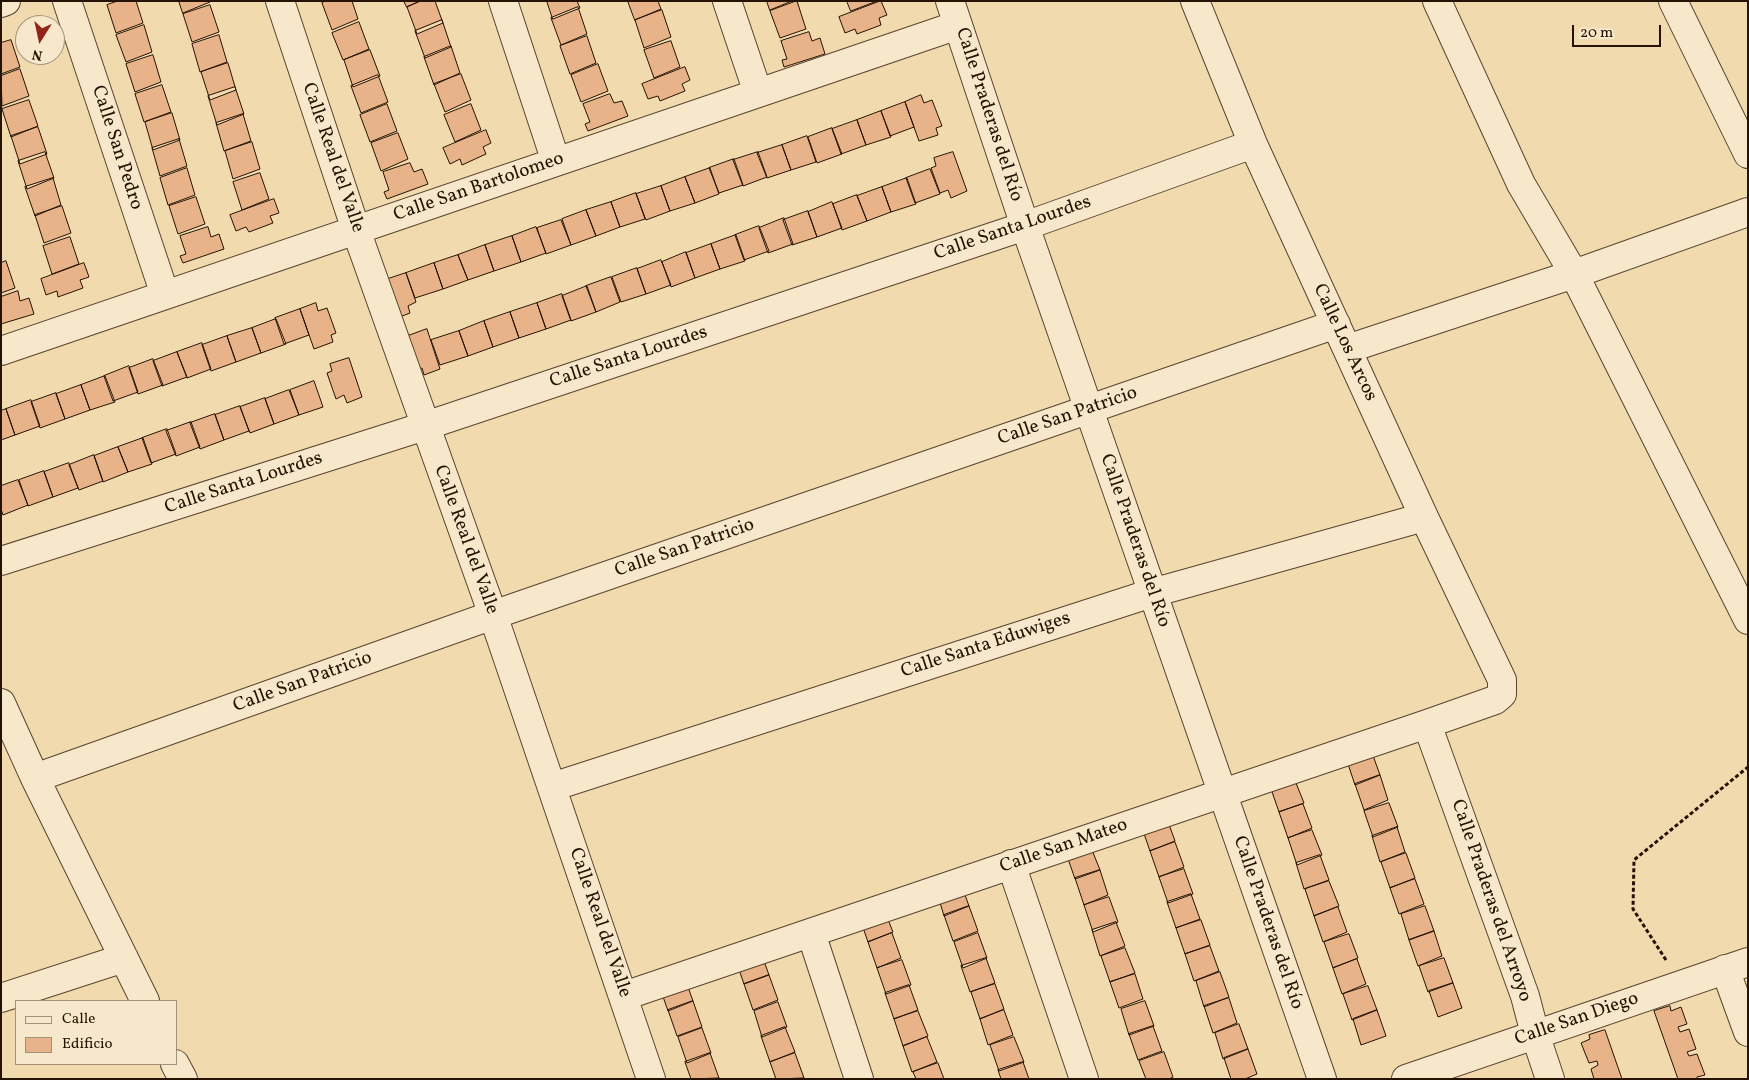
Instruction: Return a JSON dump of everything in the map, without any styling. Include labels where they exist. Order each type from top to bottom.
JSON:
[{"type":"street","points":[[1,3],[6,1]]},
{"type":"street","name":"Calle San Pedro","points":[[67,1],[165,295]]},
{"type":"street","name":"Calle Real del Valle","points":[[280,1],[356,230],[493,616],[651,1079]]},
{"type":"street","points":[[504,1],[556,162]]},
{"type":"street","points":[[727,1],[758,93]]},
{"type":"street","name":"Calle Los Arcos","points":[[1195,1],[1253,144],[1502,687]]},
{"type":"street","points":[[1437,1],[1521,184],[1574,274],[1748,620]]},
{"type":"street","points":[[1673,1],[1748,154]]},
{"type":"street","name":"Calle San Bartolomeo","points":[[1,351],[758,93],[954,13]]},
{"type":"street","name":"Calle Praderas del Río","points":[[954,13],[1025,226],[1322,1079]]},
{"type":"street","name":"Calle Santa Lourdes","points":[[1,562],[425,426],[1025,226],[1253,144]]},
{"type":"street","points":[[1347,349],[1574,274],[1748,212]]},
{"type":"street","name":"Calle San Patricio","points":[[36,778],[493,616],[1336,324]]},
{"type":"street","name":"Calle Santa Eduwiges","points":[[552,787],[1152,592],[1424,517]]},
{"type":"street","name":"Calle San Mateo","points":[[624,996],[1427,724],[1495,700],[1502,687]]},
{"type":"street","points":[[1,703],[145,1000]]},
{"type":"street","name":"Calle Praderas del Arroyo","points":[[1427,724],[1525,996],[1550,1079]]},
{"type":"street","points":[[1012,864],[1084,1079]]},
{"type":"street","points":[[811,933],[860,1079]]},
{"type":"street","points":[[1,998],[124,958]]},
{"type":"street","points":[[1737,965],[1748,1032]]},
{"type":"street","name":"Calle San Diego","points":[[1406,1079],[1737,965]]},
{"type":"street","points":[[175,1065],[182,1079]]},
{"type":"path","points":[[1682,984],[1633,909],[1634,860],[1748,767]]},
{"type":"building","points":[[118,1],[136,1],[143,23],[116,33],[107,5]]},
{"type":"building","points":[[179,1],[209,1],[210,2],[183,13]]},
{"type":"building","points":[[326,1],[352,1],[358,19],[332,30],[322,3]]},
{"type":"building","points":[[404,1],[420,1],[407,7]]},
{"type":"building","points":[[421,1],[435,1],[443,23],[417,34],[407,7]]},
{"type":"building","points":[[547,1],[577,1],[580,8],[553,19]]},
{"type":"building","points":[[628,1],[658,1],[661,9],[635,20]]},
{"type":"building","points":[[767,1],[792,1],[770,10]]},
{"type":"building","points":[[797,1],[806,29],[780,38],[770,11]]},
{"type":"building","points":[[847,1],[877,1],[851,11]]},
{"type":"building","points":[[881,1],[887,15],[879,18],[881,25],[857,34],[855,29],[845,33],[839,17]]},
{"type":"building","points":[[210,5],[219,32],[192,42],[183,14]]},
{"type":"building","points":[[578,7],[587,34],[561,45],[551,18]]},
{"type":"building","points":[[662,10],[671,37],[644,48],[635,20]]},
{"type":"building","points":[[442,20],[451,47],[425,58],[415,31]]},
{"type":"building","points":[[359,22],[369,49],[343,60],[332,33]]},
{"type":"building","points":[[144,25],[152,52],[126,62],[116,35]]},
{"type":"building","points":[[809,32],[812,41],[820,38],[825,54],[784,67],[782,60],[787,59],[781,41]]},
{"type":"building","points":[[219,35],[227,62],[200,72],[192,44]]},
{"type":"building","points":[[587,36],[596,63],[570,74],[560,46]]},
{"type":"building","points":[[11,40],[15,52],[15,65],[19,65],[20,67],[1,74],[1,43]]},
{"type":"building","points":[[671,41],[680,67],[654,78],[644,50]]},
{"type":"building","points":[[451,46],[460,73],[434,85],[424,57]]},
{"type":"building","points":[[370,50],[380,76],[353,87],[344,60]]},
{"type":"building","points":[[153,55],[161,82],[135,92],[126,64]]},
{"type":"building","points":[[228,63],[236,90],[210,100],[201,72]]},
{"type":"building","points":[[598,64],[608,91],[581,102],[571,75]]},
{"type":"building","points":[[685,67],[690,80],[682,84],[685,91],[660,101],[658,96],[648,99],[642,84]]},
{"type":"building","points":[[20,69],[29,96],[2,106],[1,76]]},
{"type":"building","points":[[461,74],[471,100],[445,112],[434,84]]},
{"type":"building","points":[[378,75],[388,102],[361,113],[351,86]]},
{"type":"building","points":[[162,85],[171,112],[144,122],[135,94]]},
{"type":"building","points":[[235,87],[244,114],[217,125],[208,96]]},
{"type":"building","points":[[610,94],[614,103],[622,101],[628,116],[588,131],[585,124],[590,122],[583,104]]},
{"type":"building","points":[[921,95],[924,103],[932,100],[942,126],[936,128],[938,135],[919,141],[905,102]]},
{"type":"building","points":[[29,100],[38,126],[11,137],[2,109]]},
{"type":"building","points":[[905,102],[914,127],[890,136],[881,111]]},
{"type":"building","points":[[387,104],[397,131],[370,142],[360,115]]},
{"type":"building","points":[[471,104],[481,130],[455,142],[444,115]]},
{"type":"building","points":[[881,111],[891,137],[866,145],[857,120]]},
{"type":"building","points":[[172,113],[180,140],[153,150],[145,122]]},
{"type":"building","points":[[243,114],[251,141],[224,151],[216,123]]},
{"type":"building","points":[[857,120],[866,145],[841,154],[832,129]]},
{"type":"building","points":[[38,127],[47,154],[20,164],[11,136]]},
{"type":"building","points":[[832,128],[842,154],[817,163],[808,137]]},
{"type":"building","points":[[486,130],[491,143],[483,147],[486,154],[462,165],[460,159],[450,164],[443,148]]},
{"type":"building","points":[[398,133],[408,159],[381,171],[371,143]]},
{"type":"building","points":[[807,136],[816,162],[791,170],[782,145]]},
{"type":"building","points":[[179,139],[187,166],[160,176],[152,148]]},
{"type":"building","points":[[252,142],[260,169],[233,179],[225,151]]},
{"type":"building","points":[[782,145],[791,170],[767,178],[757,153]]},
{"type":"building","points":[[45,152],[54,178],[27,189],[18,161]]},
{"type":"building","points":[[758,152],[767,177],[743,186],[733,160]]},
{"type":"building","points":[[953,152],[967,191],[951,198],[948,190],[940,193],[931,168],[936,166],[934,158]]},
{"type":"building","points":[[734,159],[743,185],[719,193],[709,168]]},
{"type":"building","points":[[410,163],[414,172],[422,169],[428,184],[387,199],[384,192],[389,190],[383,172]]},
{"type":"building","points":[[187,168],[195,195],[168,205],[160,178]]},
{"type":"building","points":[[710,168],[719,194],[695,203],[685,177]]},
{"type":"building","points":[[930,169],[940,194],[915,203],[906,178]]},
{"type":"building","points":[[260,173],[269,199],[242,210],[233,182]]},
{"type":"building","points":[[685,177],[695,203],[670,211],[661,186]]},
{"type":"building","points":[[53,178],[61,205],[35,216],[25,187]]},
{"type":"building","points":[[907,178],[916,204],[891,212],[882,187]]},
{"type":"building","points":[[661,186],[670,211],[646,220],[636,194]]},
{"type":"building","points":[[882,187],[891,212],[867,221],[857,196]]},
{"type":"building","points":[[636,193],[645,219],[620,227],[611,202]]},
{"type":"building","points":[[857,195],[867,221],[842,230],[833,204]]},
{"type":"building","points":[[196,197],[205,224],[178,234],[169,206]]},
{"type":"building","points":[[274,199],[279,213],[270,216],[273,223],[249,232],[246,227],[236,231],[230,215]]},
{"type":"building","points":[[611,202],[620,227],[596,236],[586,210]]},
{"type":"building","points":[[832,202],[842,228],[817,237],[808,212]]},
{"type":"building","points":[[62,206],[71,233],[44,243],[35,215]]},
{"type":"building","points":[[586,210],[596,236],[571,245],[562,219]]},
{"type":"building","points":[[808,211],[817,237],[792,245],[783,220]]},
{"type":"building","points":[[784,218],[793,244],[768,253],[759,228]]},
{"type":"building","points":[[561,220],[571,245],[546,254],[537,228]]},
{"type":"building","points":[[759,226],[769,251],[744,260],[735,235]]},
{"type":"building","points":[[208,227],[211,237],[219,234],[224,249],[183,263],[180,256],[186,254],[180,236]]},
{"type":"building","points":[[536,227],[546,253],[521,262],[512,236]]},
{"type":"building","points":[[736,235],[745,261],[720,269],[711,244]]},
{"type":"building","points":[[512,236],[521,262],[494,271],[485,245]]},
{"type":"building","points":[[70,237],[79,264],[52,274],[43,246]]},
{"type":"building","points":[[711,244],[720,269],[695,278],[686,253]]},
{"type":"building","points":[[485,245],[494,271],[468,280],[458,255]]},
{"type":"building","points":[[686,252],[695,278],[671,287],[662,262]]},
{"type":"building","points":[[458,255],[468,280],[443,289],[434,263]]},
{"type":"building","points":[[661,260],[671,285],[646,294],[637,269]]},
{"type":"building","points":[[6,261],[15,288],[1,293],[1,263]]},
{"type":"building","points":[[84,263],[89,277],[80,280],[83,288],[58,297],[57,291],[46,295],[41,279]]},
{"type":"building","points":[[434,263],[443,289],[415,298],[406,273]]},
{"type":"building","points":[[637,268],[646,294],[621,302],[612,277]]},
{"type":"building","points":[[406,273],[416,302],[408,306],[410,313],[392,320],[379,282]]},
{"type":"building","points":[[611,277],[620,302],[596,312],[586,286]]},
{"type":"building","points":[[587,286],[596,312],[571,321],[562,296]]},
{"type":"building","points":[[18,291],[20,301],[29,298],[34,314],[1,324],[1,297]]},
{"type":"building","points":[[562,294],[571,320],[546,329],[537,303]]},
{"type":"building","points":[[316,303],[318,311],[327,308],[336,333],[331,335],[333,342],[314,349],[300,309]]},
{"type":"building","points":[[537,303],[546,329],[519,338],[510,312]]},
{"type":"building","points":[[300,309],[309,335],[284,344],[275,318]]},
{"type":"building","points":[[510,312],[519,338],[493,347],[484,321]]},
{"type":"building","points":[[276,319],[286,344],[261,353],[252,328]]},
{"type":"building","points":[[484,321],[493,347],[468,356],[459,331]]},
{"type":"building","points":[[252,328],[261,353],[236,362],[227,336]]},
{"type":"building","points":[[427,329],[440,369],[424,375],[422,368],[413,371],[408,336]]},
{"type":"building","points":[[459,331],[468,356],[440,365],[431,340]]},
{"type":"building","points":[[227,336],[236,362],[211,371],[202,345]]},
{"type":"building","points":[[202,343],[211,369],[187,378],[177,352]]},
{"type":"building","points":[[177,352],[187,377],[162,386],[153,361]]},
{"type":"building","points":[[349,358],[362,397],[347,403],[344,395],[336,399],[327,373],[332,371],[330,364]]},
{"type":"building","points":[[153,359],[163,385],[138,394],[129,368]]},
{"type":"building","points":[[129,366],[138,392],[113,401],[104,376]]},
{"type":"building","points":[[105,376],[115,402],[90,410],[81,385]]},
{"type":"building","points":[[314,381],[323,407],[299,415],[290,390]]},
{"type":"building","points":[[81,385],[90,410],[65,419],[56,394]]},
{"type":"building","points":[[289,390],[299,415],[274,424],[265,399]]},
{"type":"building","points":[[56,393],[65,419],[40,428],[31,402]]},
{"type":"building","points":[[265,398],[274,424],[250,433],[240,407]]},
{"type":"building","points":[[31,400],[40,426],[15,435],[6,409]]},
{"type":"building","points":[[240,406],[249,431],[224,440],[215,415]]},
{"type":"building","points":[[6,409],[15,435],[1,440],[1,411]]},
{"type":"building","points":[[215,414],[224,440],[200,449],[190,423]]},
{"type":"building","points":[[191,422],[200,447],[176,456],[166,431]]},
{"type":"building","points":[[167,429],[176,454],[151,463],[142,438]]},
{"type":"building","points":[[143,438],[152,464],[128,472],[118,447]]},
{"type":"building","points":[[118,447],[128,472],[103,482],[94,456]]},
{"type":"building","points":[[94,455],[103,481],[79,490],[69,465]]},
{"type":"building","points":[[69,463],[78,488],[53,497],[44,472]]},
{"type":"building","points":[[44,471],[53,497],[28,506],[19,480]]},
{"type":"building","points":[[18,480],[28,505],[3,515],[1,509],[1,486]]},
{"type":"building","points":[[1371,750],[1380,775],[1355,785],[1346,758]]},
{"type":"building","points":[[1380,775],[1388,800],[1364,810],[1355,784]]},
{"type":"building","points":[[1294,778],[1304,803],[1279,812],[1270,786]]},
{"type":"building","points":[[1389,803],[1398,827],[1373,837],[1364,811]]},
{"type":"building","points":[[1303,804],[1312,828],[1288,838],[1279,812]]},
{"type":"building","points":[[1166,816],[1175,841],[1150,851],[1141,825]]},
{"type":"building","points":[[1397,827],[1405,852],[1380,862],[1372,836]]},
{"type":"building","points":[[1312,830],[1322,855],[1297,865],[1288,838]]},
{"type":"building","points":[[1175,842],[1184,867],[1159,877],[1150,851]]},
{"type":"building","points":[[1090,845],[1100,870],[1075,879],[1066,853]]},
{"type":"building","points":[[1406,853],[1415,878],[1390,888],[1381,862]]},
{"type":"building","points":[[1320,855],[1329,880],[1304,889],[1296,863]]},
{"type":"building","points":[[1184,869],[1193,894],[1168,903],[1159,877]]},
{"type":"building","points":[[1100,870],[1108,895],[1084,905],[1075,878]]},
{"type":"building","points":[[1415,879],[1424,904],[1399,914],[1390,888]]},
{"type":"building","points":[[960,881],[969,906],[944,916],[936,889]]},
{"type":"building","points":[[1329,881],[1339,906],[1314,916],[1305,889]]},
{"type":"building","points":[[1191,894],[1200,919],[1176,928],[1167,902]]},
{"type":"building","points":[[1109,897],[1118,922],[1093,932],[1084,905]]},
{"type":"building","points":[[969,906],[978,931],[953,941],[944,915]]},
{"type":"building","points":[[1425,906],[1434,931],[1409,940],[1401,914]]},
{"type":"building","points":[[883,907],[893,932],[868,942],[859,916]]},
{"type":"building","points":[[1338,907],[1347,932],[1323,942],[1314,916]]},
{"type":"building","points":[[1201,920],[1210,945],[1185,954],[1176,928]]},
{"type":"building","points":[[1116,922],[1125,946],[1100,956],[1092,930]]},
{"type":"building","points":[[1434,931],[1442,956],[1418,966],[1409,940]]},
{"type":"building","points":[[892,933],[901,958],[877,968],[868,942]]},
{"type":"building","points":[[978,933],[987,958],[963,968],[954,942]]},
{"type":"building","points":[[1349,934],[1358,958],[1333,968],[1324,942]]},
{"type":"building","points":[[1210,946],[1219,971],[1194,981],[1185,954]]},
{"type":"building","points":[[1125,948],[1135,973],[1110,982],[1101,956]]},
{"type":"building","points":[[760,950],[769,975],[744,984],[735,958]]},
{"type":"building","points":[[986,958],[995,983],[970,992],[961,966]]},
{"type":"building","points":[[1444,958],[1453,983],[1428,992],[1419,966]]},
{"type":"building","points":[[1357,959],[1366,984],[1342,994],[1333,968]]},
{"type":"building","points":[[902,960],[911,985],[886,994],[877,968]]},
{"type":"building","points":[[1220,972],[1229,997],[1204,1007],[1196,981]]},
{"type":"building","points":[[1135,974],[1143,999],[1119,1008],[1110,982]]},
{"type":"building","points":[[769,975],[778,1000],[753,1010],[744,984]]},
{"type":"building","points":[[684,976],[693,1001],[668,1011],[659,985]]},
{"type":"building","points":[[1453,983],[1462,1008],[1438,1017],[1429,991]]},
{"type":"building","points":[[995,984],[1004,1009],[980,1019],[971,992]]},
{"type":"building","points":[[909,985],[918,1010],[894,1019],[885,993]]},
{"type":"building","points":[[1368,986],[1377,1010],[1352,1020],[1343,994]]},
{"type":"building","points":[[1229,998],[1237,1023],[1213,1033],[1204,1006]]},
{"type":"building","points":[[693,1001],[702,1027],[677,1036],[668,1010]]},
{"type":"building","points":[[1145,1001],[1154,1026],[1129,1035],[1121,1009]]},
{"type":"building","points":[[778,1002],[787,1027],[762,1037],[754,1011]]},
{"type":"building","points":[[1670,1006],[1671,1011],[1681,1007],[1687,1024],[1678,1027],[1680,1032],[1689,1029],[1696,1049],[1687,1052],[1689,1056],[1697,1054],[1705,1075],[1697,1077],[1697,1079],[1678,1079],[1654,1011]]},
{"type":"building","points":[[1004,1010],[1013,1035],[988,1045],[980,1019]]},
{"type":"building","points":[[1377,1010],[1386,1036],[1361,1045],[1353,1019]]},
{"type":"building","points":[[918,1011],[928,1036],[903,1046],[894,1019]]},
{"type":"building","points":[[1239,1024],[1248,1049],[1223,1059],[1215,1033]]},
{"type":"building","points":[[1153,1026],[1162,1051],[1138,1060],[1129,1034]]},
{"type":"building","points":[[785,1027],[795,1052],[770,1062],[761,1036]]},
{"type":"building","points":[[702,1028],[711,1053],[687,1063],[678,1037]]},
{"type":"building","points":[[1605,1030],[1622,1079],[1594,1079],[1591,1069],[1598,1065],[1597,1061],[1589,1063],[1581,1043],[1590,1039],[1589,1035]]},
{"type":"building","points":[[927,1037],[937,1062],[912,1072],[903,1046]]},
{"type":"building","points":[[1014,1037],[1024,1062],[999,1071],[990,1045]]},
{"type":"building","points":[[1248,1049],[1257,1074],[1245,1079],[1231,1079],[1224,1058]]},
{"type":"building","points":[[1164,1052],[1173,1077],[1169,1079],[1146,1079],[1139,1061]]},
{"type":"building","points":[[710,1053],[719,1078],[691,1079],[685,1062]]},
{"type":"building","points":[[795,1053],[804,1078],[776,1079],[770,1062]]},
{"type":"building","points":[[1023,1062],[1029,1079],[1001,1079],[998,1070]]},
{"type":"building","points":[[938,1063],[944,1079],[916,1079],[913,1072]]}]
